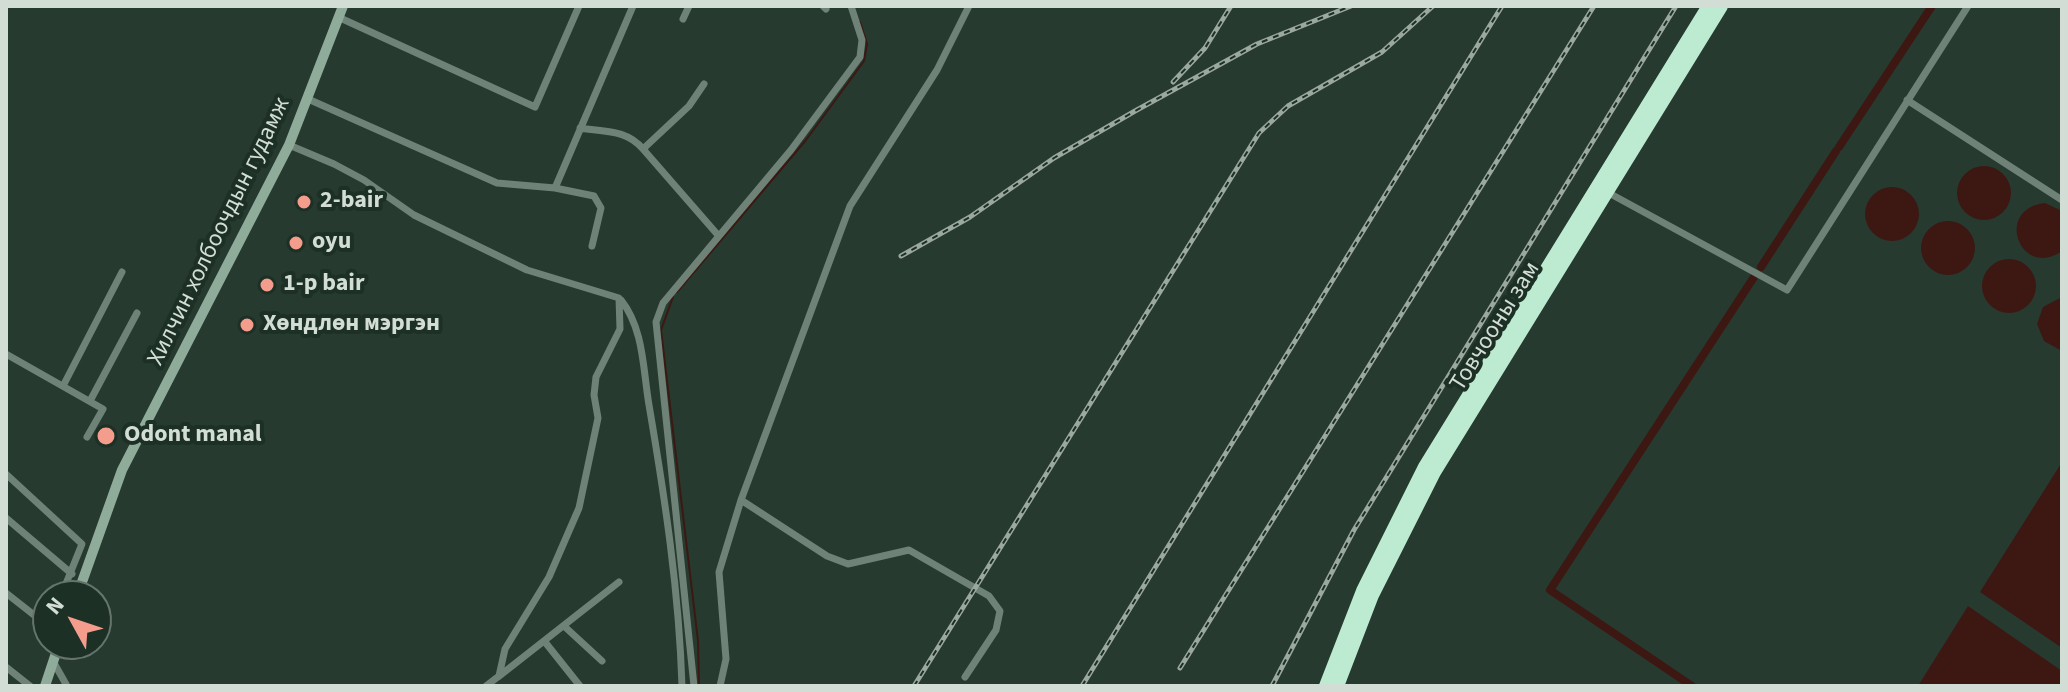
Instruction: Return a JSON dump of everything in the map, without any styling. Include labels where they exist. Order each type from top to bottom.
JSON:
[{"type":"highway","name":"Товчооны зам","points":[[1326,686],[1363,591],[1425,467],[1709,6]]},
{"type":"highway","name":"Товчооны зам","points":[[1337,686],[1372,595],[1434,472],[1721,6]]},
{"type":"main road","name":"Хилчин холбоочдын гудамж","points":[[82,580],[122,470],[235,257],[289,145],[343,6]]},
{"type":"main road","points":[[45,686],[55,660]]},
{"type":"street","points":[[338,17],[535,107],[579,6]]},
{"type":"street","points":[[555,188],[633,6]]},
{"type":"street","points":[[683,19],[689,6]]},
{"type":"street","points":[[694,686],[656,322],[663,303],[717,234],[791,150],[860,57],[862,40],[851,6]]},
{"type":"street","points":[[720,686],[726,659],[719,572],[741,500],[850,206],[937,70],[969,6]]},
{"type":"street","points":[[1606,192],[1787,290],[1968,6]]},
{"type":"street","points":[[643,149],[689,106],[704,84]]},
{"type":"street","points":[[308,99],[497,183],[555,188],[594,196],[601,208],[592,246]]},
{"type":"street","points":[[1907,100],[2062,200]]},
{"type":"street","points":[[580,128],[621,132],[643,149],[717,234]]},
{"type":"street","points":[[289,145],[354,174],[414,215],[527,270],[619,298],[631,313],[643,358],[668,515],[682,686]]},
{"type":"street","points":[[63,386],[122,272]]},
{"type":"street","points":[[499,676],[505,649],[565,547],[579,508],[598,418],[594,395],[596,377],[620,329],[619,298]]},
{"type":"street","points":[[90,401],[137,313]]},
{"type":"street","points":[[6,354],[103,409],[87,437]]},
{"type":"street","points":[[6,474],[82,544],[69,580]]},
{"type":"street","points":[[741,500],[827,556],[848,564],[909,550],[989,596],[1000,611],[996,630],[965,677]]},
{"type":"street","points":[[6,518],[72,574]]},
{"type":"street","points":[[489,686],[619,582]]},
{"type":"street","points":[[6,593],[32,613]]},
{"type":"street","points":[[564,626],[602,661]]},
{"type":"street","points":[[545,642],[580,686]]},
{"type":"street","points":[[54,663],[67,686]]},
{"type":"street","points":[[6,667],[30,686]]},
{"type":"shaded area","points":[[1984,166],[2003,174],[2011,193],[2003,212],[1984,220],[1965,212],[1957,193],[1965,174]]},
{"type":"shaded area","points":[[1892,187],[1911,195],[1919,214],[1911,233],[1892,241],[1873,233],[1865,214],[1873,195]]},
{"type":"shaded area","points":[[2045,203],[2062,211],[2062,251],[2047,258],[2035,257],[2025,250],[2017,228],[2020,217],[2029,208]]},
{"type":"shaded area","points":[[1948,221],[1967,229],[1975,248],[1967,267],[1948,275],[1929,267],[1921,248],[1929,229]]},
{"type":"shaded area","points":[[2009,259],[2028,267],[2036,286],[2028,305],[2009,313],[1990,305],[1982,286],[1990,267]]},
{"type":"shaded area","points":[[2062,297],[2062,351],[2044,341],[2037,324],[2043,307]]},
{"type":"shaded area","points":[[2062,462],[2062,648],[1980,592]]},
{"type":"shaded area","points":[[1968,606],[2062,671],[2062,686],[1918,686]]},
{"type":"waterway","points":[[1839,147],[1932,6]]},
{"type":"waterway","points":[[677,292],[806,140],[864,61],[867,44],[860,22]]},
{"type":"waterway","points":[[1761,267],[1836,151]]},
{"type":"waterway","points":[[1692,686],[1550,590],[1754,277]]},
{"type":"waterway","points":[[673,297],[661,330],[698,641],[699,686]]},
{"type":"railway","points":[[1173,82],[1205,48],[1231,6]]},
{"type":"railway","points":[[901,256],[970,217],[1054,158],[1135,111],[1257,44],[1351,6]]},
{"type":"railway","points":[[914,686],[1259,133],[1288,106],[1382,52],[1433,6]]},
{"type":"railway","points":[[1082,686],[1502,6]]},
{"type":"railway","points":[[1180,668],[1594,6]]},
{"type":"railway","points":[[1272,686],[1354,530],[1676,6]]},
{"type":"place","name":"2-bair","points":[[304,202]]},
{"type":"place","name":"oyu","points":[[296,243]]},
{"type":"place","name":"1-p bair","points":[[267,285]]},
{"type":"place","name":"Хөндлөн мэргэн","points":[[247,325]]},
{"type":"place","name":"Odont manal","points":[[106,436]]}]
